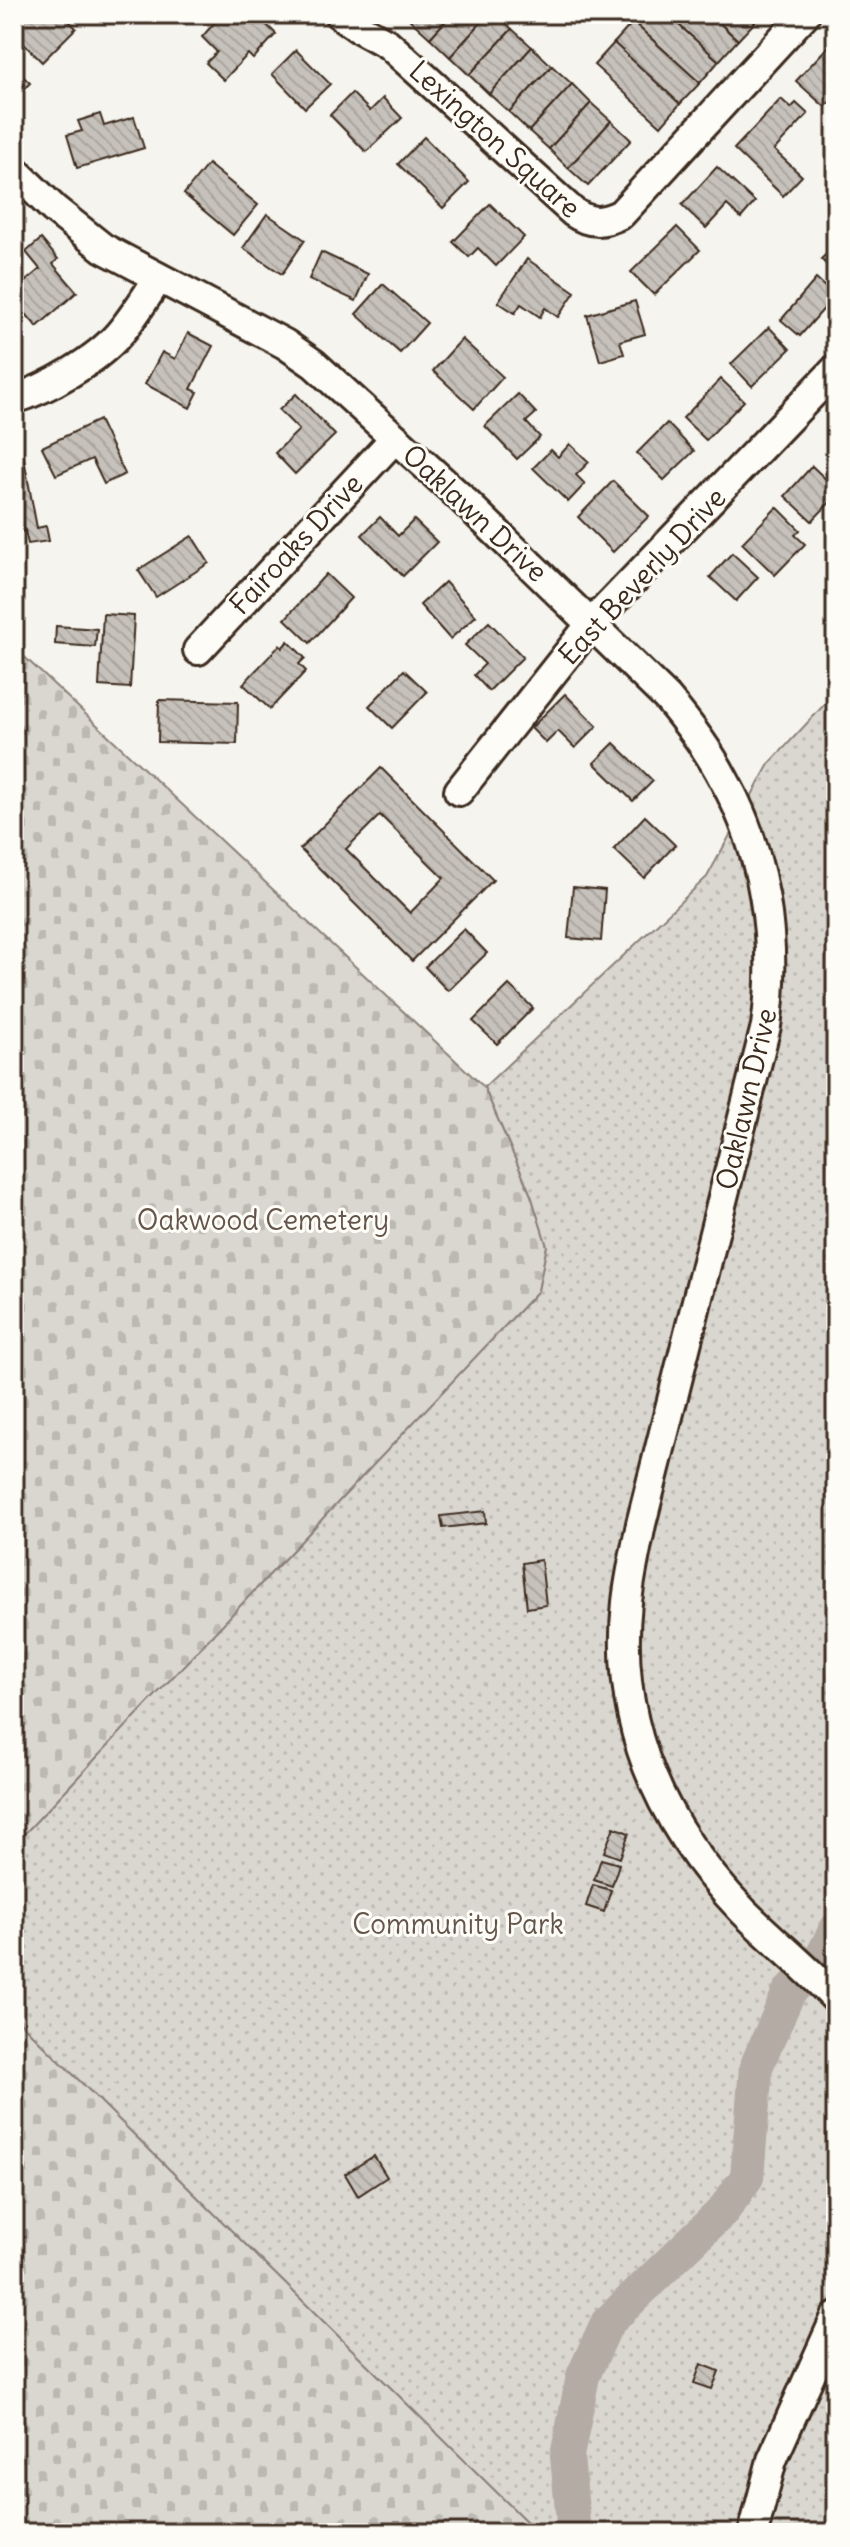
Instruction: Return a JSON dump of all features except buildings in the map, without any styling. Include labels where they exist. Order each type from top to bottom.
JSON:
[{"type":"street","points":[[339,14],[379,24]]},
{"type":"street","name":"Lexington Square","points":[[379,24],[388,44],[573,212],[584,220],[594,222],[621,214],[805,14]]},
{"type":"street","name":"Oaklawn Drive","points":[[14,170],[54,209],[103,248],[285,344],[314,364],[592,623],[667,698],[693,730],[724,779],[746,829],[762,884],[771,968],[766,1026],[631,1571],[625,1629],[629,1700],[648,1770],[683,1838],[743,1911],[836,1999]]},
{"type":"street","points":[[14,399],[53,381],[104,349],[120,334],[159,278]]},
{"type":"street","name":"East Beverly Drive","points":[[459,791],[592,623],[836,369]]},
{"type":"street","name":"Fairoaks Drive","points":[[198,650],[395,438]]},
{"type":"street","points":[[753,2533],[772,2460],[836,2317]]},
{"type":"green space","name":"Oakwood Cemetery","points":[[17,650],[484,1087],[531,1195],[547,1246],[538,1291],[14,1845],[14,653]]},
{"type":"green space","name":"Community Park","points":[[836,692],[836,2533],[525,2533],[529,2524],[14,2016],[14,1845],[538,1291],[547,1246],[531,1195],[484,1087],[707,877],[769,764]]},
{"type":"green space","points":[[14,2016],[529,2524],[525,2533],[14,2533]]},
{"type":"waterway","points":[[820,1960],[836,1929]]},
{"type":"waterway","points":[[574,2533],[567,2456],[583,2376],[607,2323],[723,2211],[747,2177],[756,2067],[789,1992],[797,1984]]}]
